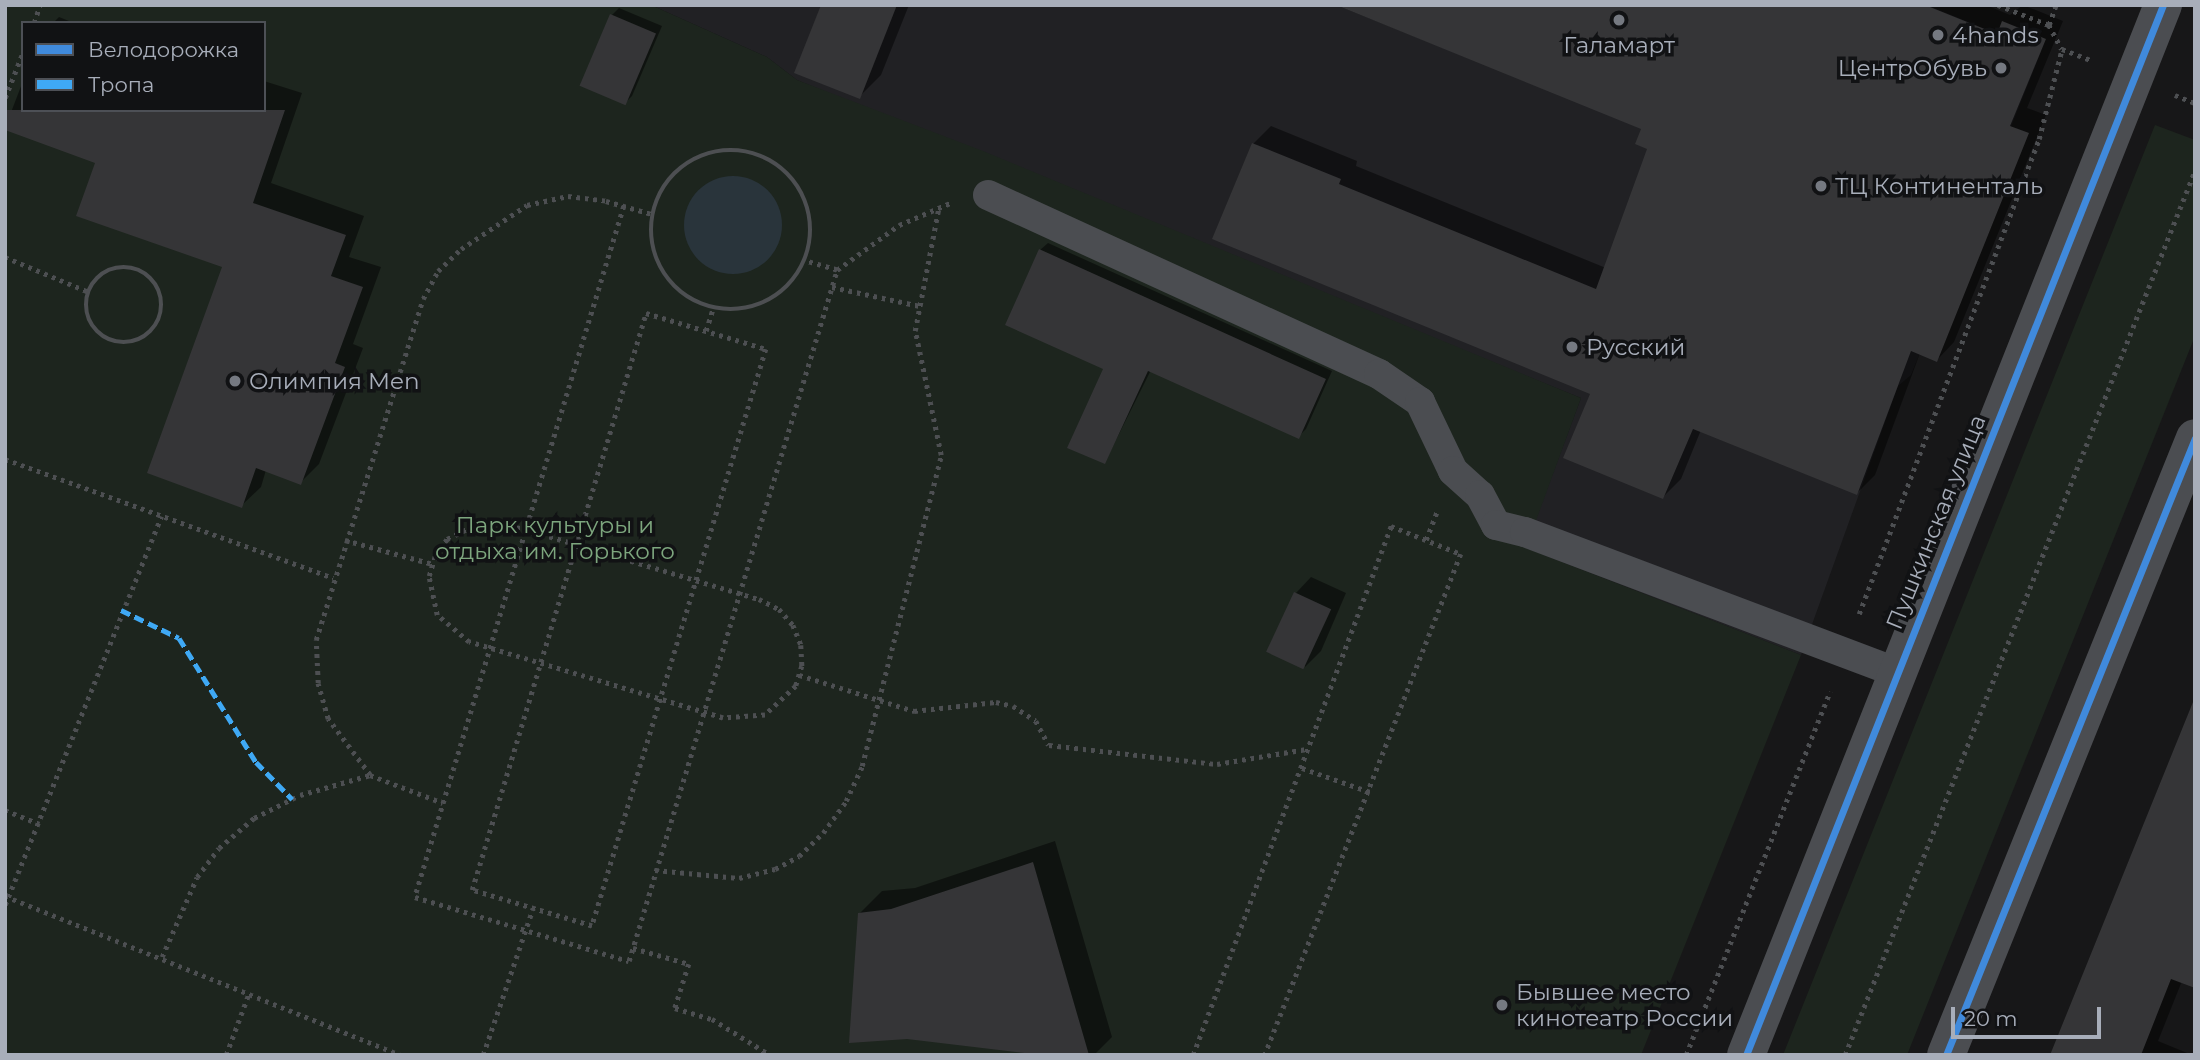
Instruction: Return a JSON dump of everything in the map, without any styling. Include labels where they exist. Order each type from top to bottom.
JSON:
[{"type":"street","name":"Пушкинская улица","points":[[1746,1055],[2163,5]]},
{"type":"street","points":[[1946,1055],[2195,438]]},
{"type":"lane","points":[[988,195],[1379,374],[1420,402],[1453,471],[1480,495],[1496,525],[1525,532],[1896,672]]},
{"type":"path","points":[[1998,5],[2049,25],[2062,49],[2134,79]]},
{"type":"path","points":[[2049,25],[2056,5]]},
{"type":"path","points":[[1686,1055],[1844,653],[2039,139],[2062,49]]},
{"type":"path","points":[[5,98],[21,57]]},
{"type":"path","points":[[728,149],[755,152],[788,174],[810,208],[812,234],[806,261],[791,285],[768,302],[741,310],[713,309],[677,290],[663,274],[654,255],[652,214],[661,189],[679,168],[702,154],[728,149]]},
{"type":"path","points":[[1845,1055],[2195,170]]},
{"type":"path","points":[[624,206],[415,897],[629,961],[837,270],[899,225],[939,206],[988,195]]},
{"type":"path","points":[[443,803],[370,775],[328,719],[318,684],[316,640],[333,578],[423,299],[438,271],[461,249],[527,205],[568,196],[652,214]]},
{"type":"path","points":[[655,870],[739,878],[775,869],[799,856],[846,801],[862,766],[941,455],[915,331],[939,206]]},
{"type":"path","points":[[5,257],[89,292]]},
{"type":"path","points":[[806,261],[837,270]]},
{"type":"path","points":[[114,268],[139,269],[158,286],[162,310],[159,322],[141,339],[116,342],[104,337],[88,318],[89,292],[94,282],[114,268]]},
{"type":"path","points":[[832,286],[920,306]]},
{"type":"path","points":[[706,331],[713,309]]},
{"type":"path","points":[[646,313],[706,331],[766,349],[592,926],[472,890],[646,313]]},
{"type":"path","points":[[5,459],[333,578]]},
{"type":"path","points":[[5,905],[161,516]]},
{"type":"path","points":[[483,521],[525,528],[738,592],[779,609],[793,625],[801,645],[799,675],[783,703],[765,715],[745,720],[702,712],[489,648],[450,631],[437,615],[430,596],[433,564],[447,539],[464,527],[483,521]]},
{"type":"path","points":[[1193,1055],[1391,526],[1461,554],[1265,1055]]},
{"type":"path","points":[[345,540],[433,564]]},
{"type":"path","points":[[799,675],[879,701],[929,711],[996,702],[1013,706],[1036,721],[1049,746],[1217,764],[1307,749]]},
{"type":"path","points":[[1302,768],[1370,792]]},
{"type":"path","points":[[162,957],[186,895],[234,835],[300,795],[370,775]]},
{"type":"path","points":[[5,810],[39,824]]},
{"type":"path","points":[[7,897],[401,1055]]},
{"type":"path","points":[[483,1055],[533,908]]},
{"type":"path","points":[[633,948],[689,964],[675,1008],[712,1019],[770,1055]]},
{"type":"path","points":[[226,1055],[249,993]]},
{"type":"shaded area","points":[[651,5],[1927,5],[2041,52],[1911,375],[1898,386],[1801,655],[1525,548],[1581,398],[797,80],[767,57]]},
{"type":"shaded area","points":[[723,176],[743,176],[761,184],[774,197],[782,215],[779,244],[761,266],[743,274],[723,274],[705,266],[692,253],[684,235],[684,215],[692,197],[705,184]]},
{"type":"green space","name":"Парк культуры и отдыха им. Горького","points":[[5,5],[651,5],[767,57],[797,80],[983,151],[1581,398],[1526,548],[1801,655],[1641,1055],[5,1055]]},
{"type":"green space","points":[[2155,125],[2195,140],[2195,336],[1907,1055],[1783,1055]]},
{"type":"building","points":[[821,5],[897,5],[860,99],[794,73]]},
{"type":"building","points":[[1336,5],[1925,5],[1997,34],[2002,21],[2046,39],[2010,126],[2029,133],[1937,362],[1911,351],[1857,495],[1693,429],[1663,499],[1563,458],[1590,394],[1212,239],[1252,143],[1341,179],[1339,184],[1596,289],[1647,149],[1635,144],[1641,129]]},
{"type":"building","points":[[610,14],[656,34],[626,105],[580,86]]},
{"type":"building","points":[[5,110],[285,110],[253,203],[346,235],[331,276],[363,287],[335,363],[345,367],[301,485],[256,468],[242,508],[147,473],[222,267],[76,216],[95,163],[5,130]]},
{"type":"building","points":[[1039,249],[1326,379],[1299,439],[1148,371],[1105,464],[1067,448],[1103,369],[1005,325]]},
{"type":"building","points":[[1294,592],[1331,609],[1303,669],[1266,652]]},
{"type":"building","points":[[2193,702],[2195,988],[2171,979],[2141,1055],[2050,1055]]},
{"type":"building","points":[[1033,862],[1089,1055],[1040,1055],[907,1039],[849,1043],[858,913],[891,909]]},
{"type":"marked path","points":[[121,610],[179,638],[256,762],[292,799]]},
{"type":"cycle path","points":[[1746,1055],[2163,5]]},
{"type":"cycle path","points":[[1946,1055],[2195,438]]},
{"type":"place","name":"Галамарт","points":[[1619,20]]},
{"type":"place","name":"4hands","points":[[1938,35]]},
{"type":"place","name":"ЦентрОбувь","points":[[2001,68]]},
{"type":"place","name":"ТЦ Континенталь","points":[[1821,186]]},
{"type":"place","name":"Русский","points":[[1572,347]]},
{"type":"place","name":"Олимпия Men","points":[[235,381]]},
{"type":"place","name":"Бывшее место кинотеатр России","points":[[1502,1005]]}]
